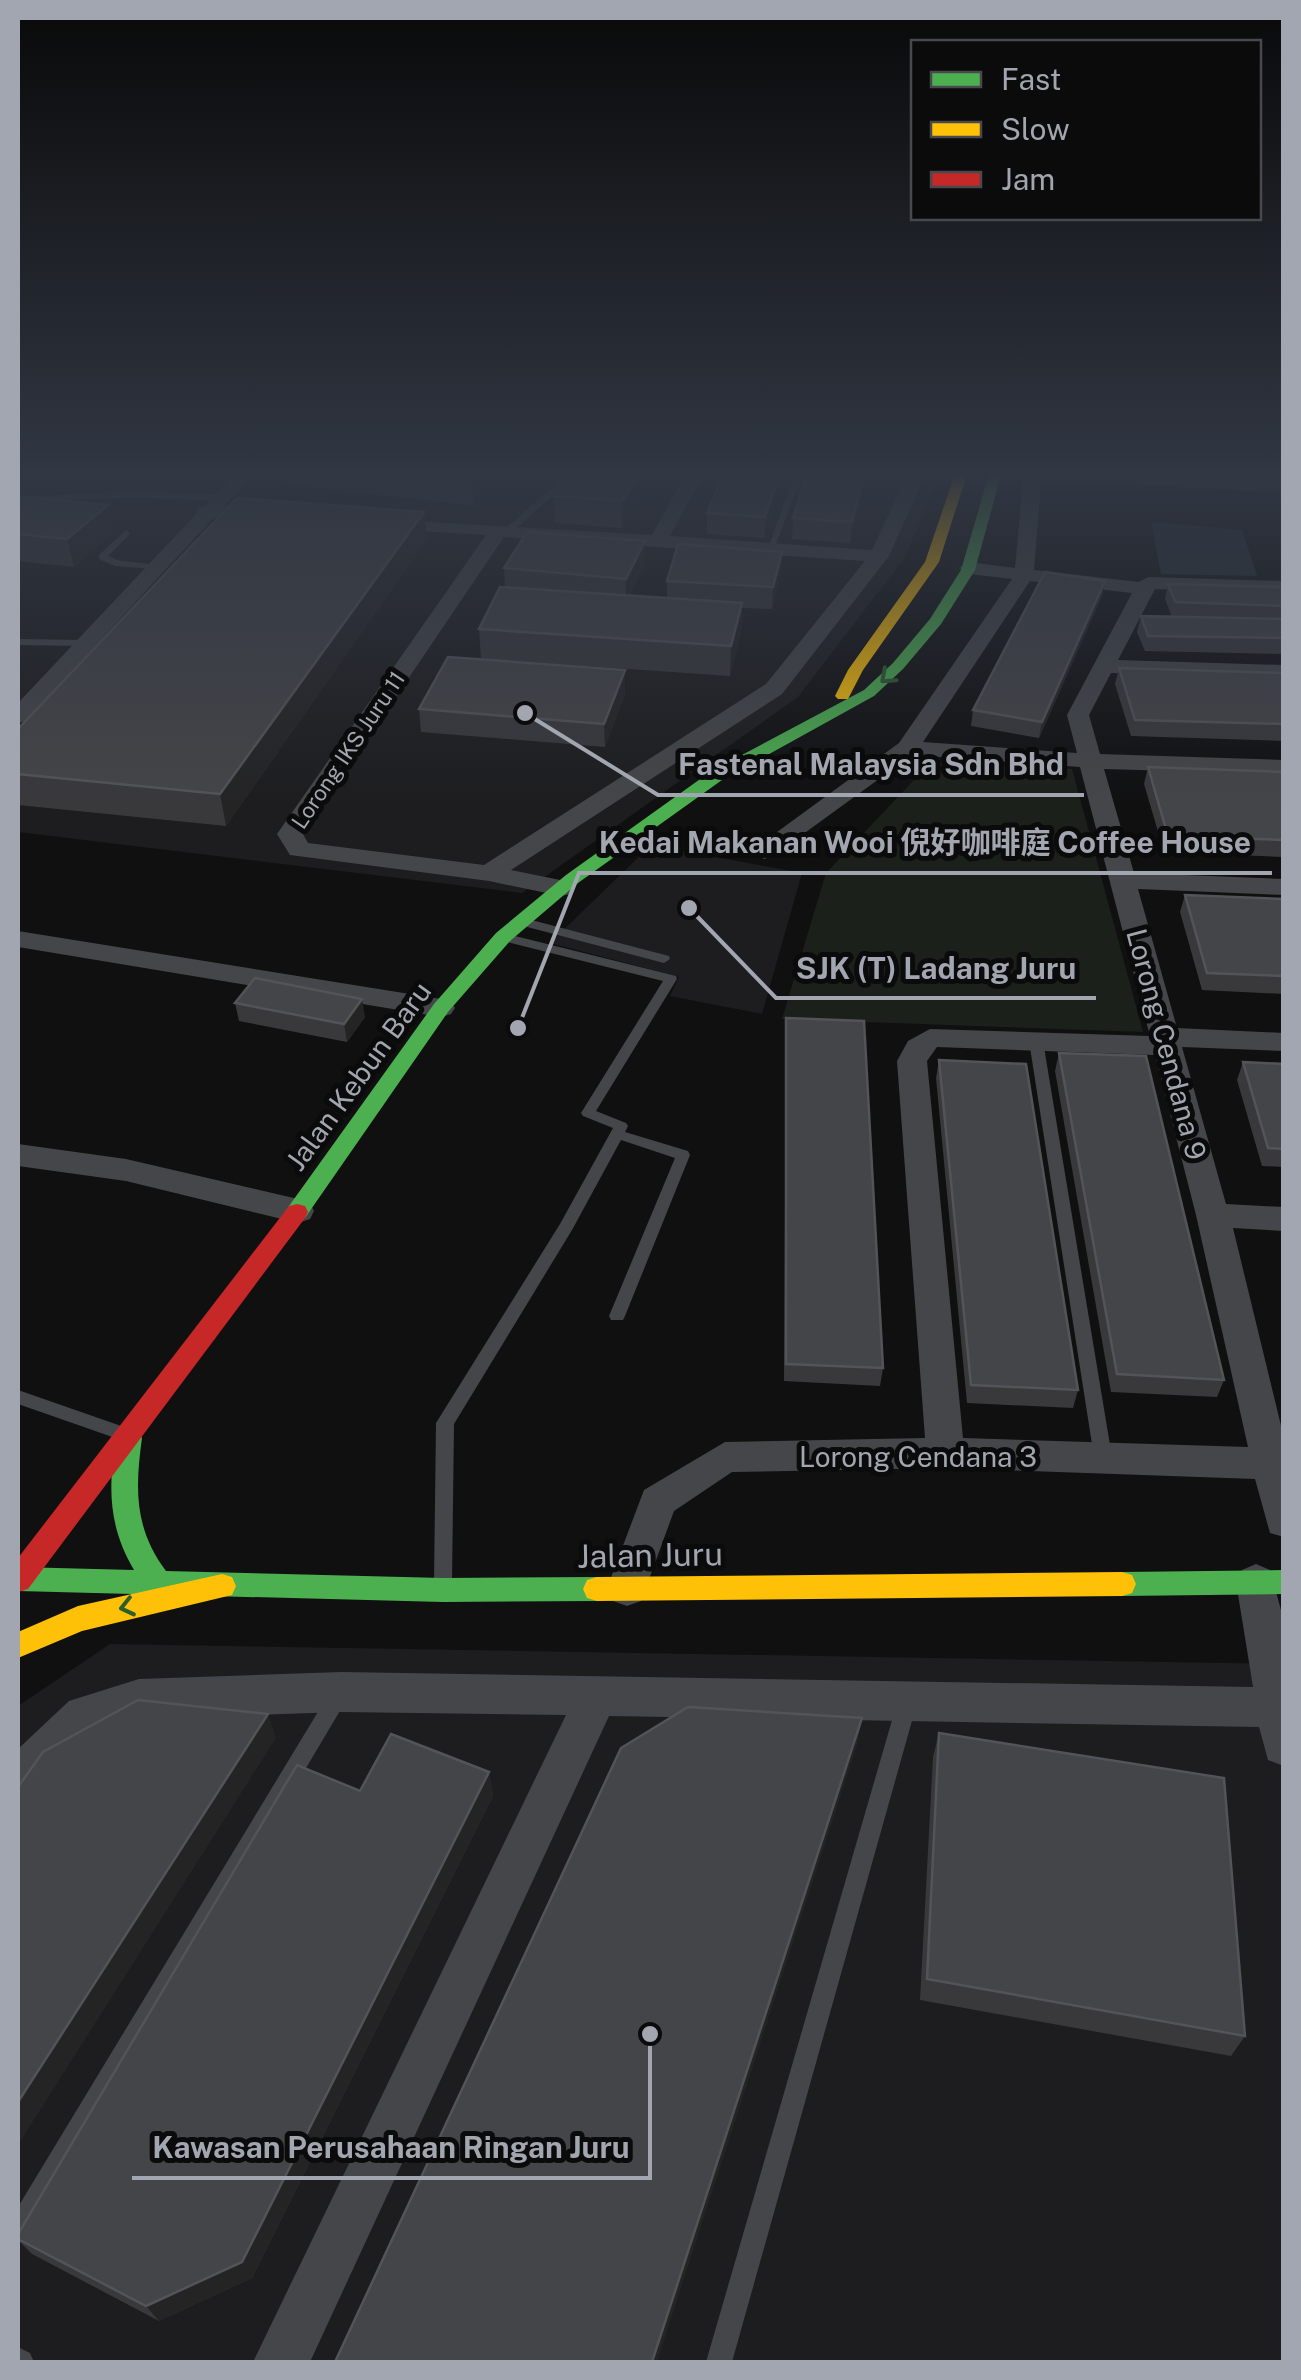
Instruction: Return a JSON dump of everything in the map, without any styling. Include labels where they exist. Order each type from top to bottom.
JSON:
[{"type":"street","points":[[18,716],[140,582]]},
{"type":"street","name":"Lorong IKS Juru 11","points":[[467,582],[290,834],[300,850],[489,872],[561,888]]},
{"type":"street","points":[[489,872],[774,689],[858,582]]},
{"type":"street","points":[[839,708],[856,670],[918,582]]},
{"type":"street","name":"Jalan Kebun Baru","points":[[18,1579],[298,1211],[441,1008],[512,929],[561,888],[716,776],[869,693],[920,644],[960,582]]},
{"type":"street","points":[[764,851],[907,748],[1020,582]]},
{"type":"street","points":[[1099,582],[1284,587]]},
{"type":"street","name":"Lorong Cendana 9","points":[[1147,586],[1138,622],[1103,666],[1078,715],[1277,1464],[1284,1520]]},
{"type":"street","points":[[1103,666],[1284,672]]},
{"type":"street","points":[[907,748],[1089,761],[1284,767]]},
{"type":"street","points":[[1122,880],[1284,887]]},
{"type":"street","points":[[18,939],[441,1008]]},
{"type":"street","points":[[945,1453],[912,1060],[918,1048],[930,1038],[1284,1042]]},
{"type":"street","points":[[18,1155],[126,1170],[298,1211]]},
{"type":"street","points":[[1213,1215],[1284,1219]]},
{"type":"street","points":[[129,1436],[120,1497],[124,1528],[134,1555],[160,1584]]},
{"type":"street","name":"Lorong Cendana 3","points":[[626,1588],[658,1501],[725,1457],[945,1453],[1277,1464]]},
{"type":"street","name":"Jalan Juru","points":[[18,1579],[443,1590],[1270,1582]]},
{"type":"street","points":[[18,1779],[84,1715],[140,1699],[341,1692],[907,1701],[1281,1726],[1270,1582]]},
{"type":"street","points":[[18,1644],[78,1619],[222,1586]]},
{"type":"street","points":[[281,2362],[597,1696]]},
{"type":"lane","points":[[18,642],[85,643]]},
{"type":"lane","points":[[512,929],[664,959]]},
{"type":"lane","points":[[443,1590],[445,1423],[566,1226],[622,1126],[588,1113],[671,979],[512,929]]},
{"type":"lane","points":[[1036,1041],[1103,1457]]},
{"type":"lane","points":[[617,1134],[682,1155],[618,1316]]},
{"type":"lane","points":[[18,1397],[129,1436]]},
{"type":"lane","points":[[18,2230],[341,1692]]},
{"type":"lane","points":[[720,2362],[907,1701]]},
{"type":"shaded area","points":[[18,582],[886,582],[798,697],[522,893],[18,832]]},
{"type":"shaded area","points":[[930,763],[1072,769],[1143,1032],[782,1019],[826,873]]},
{"type":"shaded area","points":[[651,845],[802,873],[762,1014],[670,996],[679,977],[550,943]]},
{"type":"shaded area","points":[[110,1644],[1283,1664],[1283,2362],[18,2362],[18,1706]]},
{"type":"building","points":[[157,582],[373,582],[220,794],[18,774],[18,729]]},
{"type":"building","points":[[686,582],[774,582],[773,587]]},
{"type":"building","points":[[1040,582],[1105,582],[1042,722],[973,710]]},
{"type":"building","points":[[1168,584],[1284,587],[1284,606],[1175,602]]},
{"type":"building","points":[[500,587],[742,603],[731,646],[479,629]]},
{"type":"building","points":[[1141,616],[1284,619],[1284,638],[1148,636]]},
{"type":"building","points":[[448,657],[625,670],[604,724],[419,709]]},
{"type":"building","points":[[1119,668],[1284,673],[1284,724],[1135,720]]},
{"type":"building","points":[[1148,767],[1284,772],[1284,840],[1168,836]]},
{"type":"building","points":[[1185,895],[1284,899],[1284,976],[1207,973]]},
{"type":"building","points":[[255,978],[362,999],[344,1024],[235,1003]]},
{"type":"building","points":[[786,1018],[864,1021],[883,1368],[786,1364]]},
{"type":"building","points":[[1059,1053],[1146,1056],[1224,1380],[1117,1374]]},
{"type":"building","points":[[939,1060],[1026,1064],[1078,1390],[971,1385]]},
{"type":"building","points":[[1243,1062],[1284,1064],[1284,1149],[1268,1148]]},
{"type":"building","points":[[138,1700],[268,1714],[18,2102],[18,1787],[43,1752]]},
{"type":"building","points":[[688,1707],[862,1718],[652,2362],[335,2362],[621,1748]]},
{"type":"building","points":[[939,1733],[1224,1778],[1245,2036],[927,1979]]},
{"type":"building","points":[[391,1734],[489,1772],[242,2262],[146,2306],[18,2239],[297,1765],[360,1791]]},
{"type":"traffic: fast","points":[[297,1212],[441,1008],[503,937],[572,879],[716,776],[869,693],[936,621],[960,582]]},
{"type":"traffic: fast","points":[[129,1438],[125,1516],[136,1548],[160,1584]]},
{"type":"traffic: fast","points":[[18,1579],[443,1590],[597,1589]]},
{"type":"traffic: fast","points":[[1122,1584],[1284,1582]]},
{"type":"traffic: slow","points":[[843,696],[856,670],[918,582]]},
{"type":"traffic: slow","points":[[597,1589],[1122,1584]]},
{"type":"traffic: slow","points":[[18,1645],[78,1619],[222,1586]]},
{"type":"traffic: jam","points":[[18,1579],[297,1212]]},
{"type":"place","name":"Fastenal Malaysia Sdn Bhd","points":[[525,713]]},
{"type":"place","name":"SJK (T) Ladang Juru","points":[[689,908]]},
{"type":"place","name":"Kedai Makanan Wooi 倪好咖啡庭 Coffee House","points":[[518,1028]]},
{"type":"place","name":"Kawasan Perusahaan Ringan Juru","points":[[650,2034]]}]
